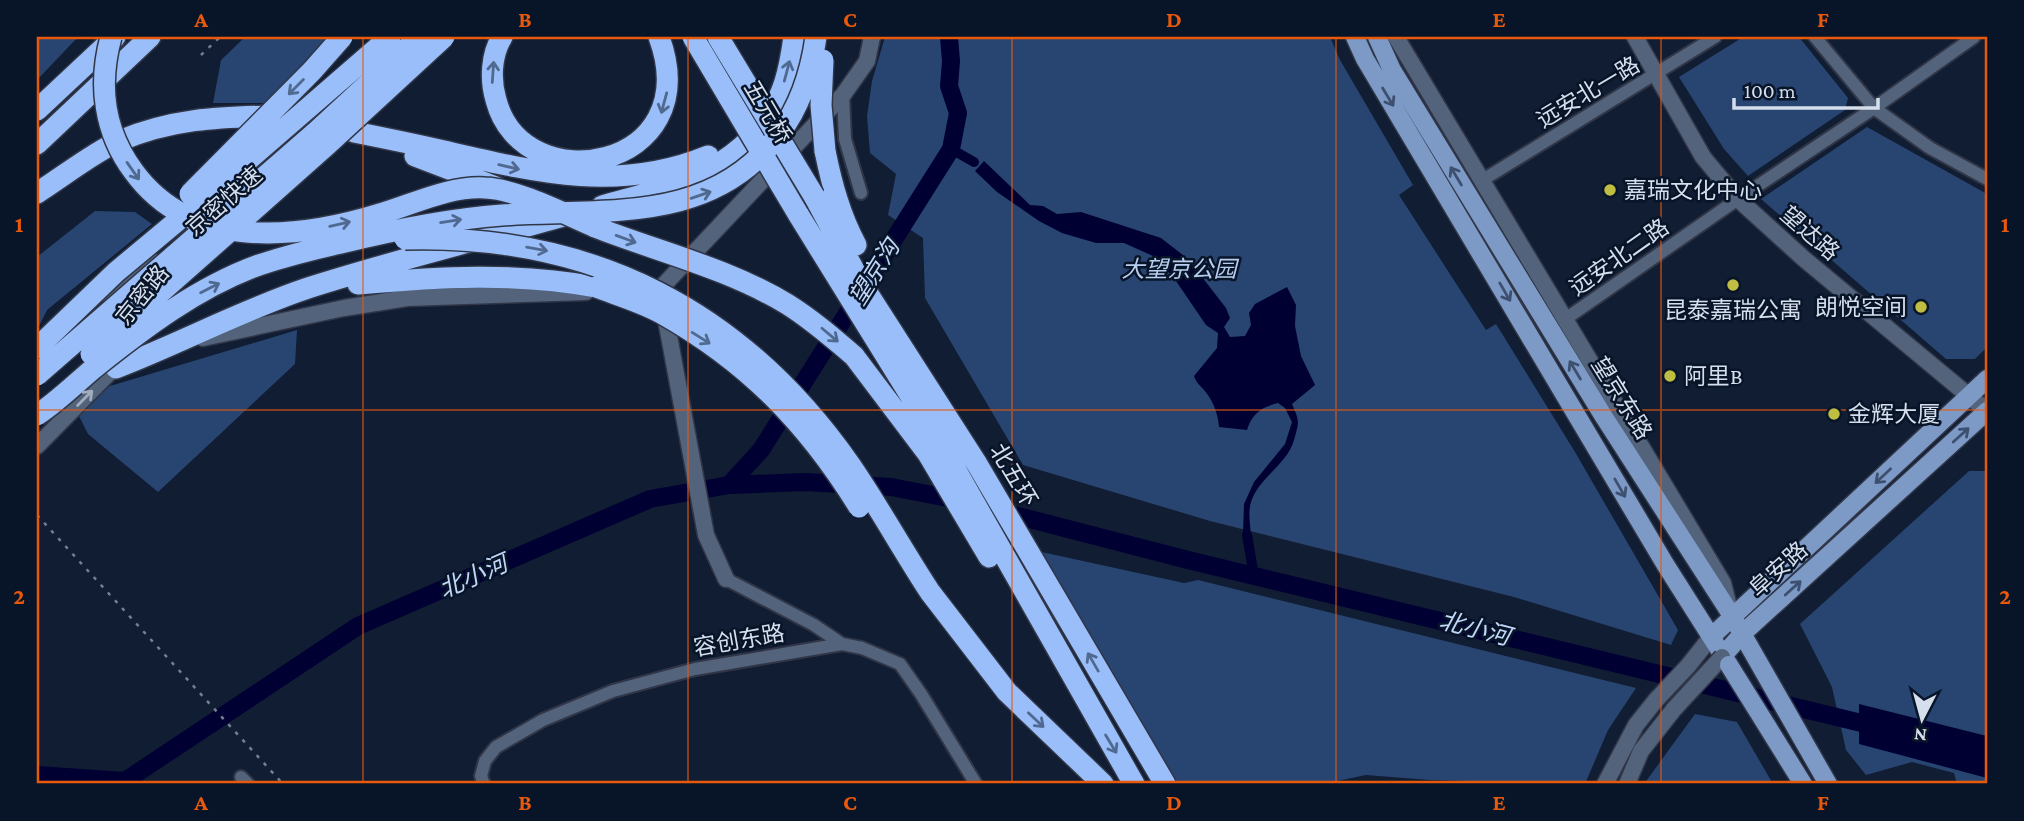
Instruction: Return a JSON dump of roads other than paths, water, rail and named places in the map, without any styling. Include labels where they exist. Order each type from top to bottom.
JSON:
[{"type":"highway","points":[[54,94],[98,37]]},
{"type":"highway","points":[[37,110],[113,37]]},
{"type":"highway","points":[[113,37],[103,87],[110,129],[128,164],[144,186],[164,203],[191,219],[226,231],[288,233],[368,218],[462,189],[486,188],[509,192]]},
{"type":"highway","points":[[37,145],[150,37]]},
{"type":"highway","points":[[116,272],[342,37]]},
{"type":"highway","points":[[37,348],[116,272],[390,37]]},
{"type":"highway","name":"京密快速","points":[[37,375],[316,132],[419,37]]},
{"type":"highway","name":"京密快速","points":[[37,402],[317,155],[444,37]]},
{"type":"highway","points":[[502,37],[493,64],[492,88],[499,113],[515,135],[534,150],[559,160],[591,161],[617,155],[639,142],[656,123],[666,104],[667,78],[667,62],[659,37]]},
{"type":"highway","name":"五元桥","points":[[693,37],[798,214]]},
{"type":"highway","name":"五元桥","points":[[718,37],[814,196]]},
{"type":"highway","points":[[116,368],[173,346],[229,318],[307,289],[699,176],[736,154],[757,135],[772,113],[786,79],[794,37]]},
{"type":"highway","points":[[37,415],[128,341],[196,295],[260,265],[392,230],[460,219],[651,207],[709,193],[752,166],[769,149],[792,117],[804,93],[816,37]]},
{"type":"highway","points":[[825,37],[821,105],[825,151],[834,194],[844,221],[860,285],[880,318]]},
{"type":"highway","points":[[37,193],[117,142],[166,125],[214,117],[272,117],[314,121],[516,169],[564,176],[617,177],[659,173],[717,153],[772,113]]},
{"type":"highway","points":[[354,132],[761,290],[807,317],[854,356],[938,456],[1134,784]]},
{"type":"highway","name":"北五环","points":[[814,196],[880,318],[938,456]]},
{"type":"highway","name":"北五环","points":[[798,214],[860,285]]},
{"type":"highway","points":[[323,247],[374,240],[442,238],[550,251],[642,284],[690,309],[733,341],[789,389],[851,466],[924,593]]},
{"type":"highway","points":[[307,289],[425,278],[509,276],[558,280],[596,287],[659,312],[711,344],[795,417],[833,466],[876,535],[1007,692],[1103,784]]},
{"type":"highway","name":"北五环","points":[[880,318],[895,336],[977,464],[1165,784]]},
{"type":"main road","name":"望京东路","points":[[1355,37],[1365,59],[1665,564],[1803,784]]},
{"type":"main road","name":"望京东路","points":[[1377,37],[1392,70],[1604,417],[1732,616],[1828,784]]},
{"type":"main road","name":"阜安路","points":[[1711,637],[1987,379]]},
{"type":"main road","name":"阜安路","points":[[1725,661],[1742,634],[1987,411]]},
{"type":"street","name":"京密路","points":[[37,333],[143,270],[178,244],[412,37]]},
{"type":"street","name":"京密路","points":[[37,446],[116,368],[177,283],[444,37]]},
{"type":"street","points":[[173,346],[264,324],[407,299],[660,289],[843,95],[867,61],[872,37]]},
{"type":"street","points":[[1396,37],[1723,583],[1732,616]]},
{"type":"street","name":"望达路","points":[[1635,37],[1703,158],[1738,199],[1813,266],[1987,411]]},
{"type":"street","name":"远安北一路","points":[[1481,181],[1715,37]]},
{"type":"street","points":[[1815,37],[1874,108],[1930,148],[1987,178]]},
{"type":"street","name":"远安北二路","points":[[1564,320],[1974,37]]},
{"type":"street","points":[[843,95],[845,139],[861,193]]},
{"type":"street","points":[[1409,98],[1443,116]]},
{"type":"street","points":[[660,289],[706,536],[726,579],[814,625],[842,644]]},
{"type":"street","points":[[1604,417],[1607,391]]},
{"type":"street","points":[[1605,784],[1636,725],[1711,637]]},
{"type":"street","name":"容创东路","points":[[484,784],[481,776],[485,761],[496,747],[543,720],[612,691],[695,669],[842,644],[878,654],[900,664],[976,784]]},
{"type":"street","name":"阜安路","points":[[1627,784],[1641,751],[1674,709],[1725,661]]},
{"type":"waterway","name":"望京沟","points":[[729,485],[761,450],[951,149],[958,113],[949,86],[949,37]]},
{"type":"waterway","points":[[951,149],[974,162]]},
{"type":"waterway","name":"北小河","points":[[37,775],[125,781],[358,626],[650,499],[729,485],[805,482],[891,487],[948,498]]},
{"type":"waterway","name":"北小河","points":[[968,503],[1188,560],[1882,728]]},
{"type":"waterway","points":[[1247,535],[1254,576]]},
{"type":"railway","points":[[201,55],[220,37]]},
{"type":"railway","points":[[37,515],[283,784]]},
{"type":"place","name":"嘉瑞文化中心","points":[[1610,190]]},
{"type":"place","name":"昆泰嘉瑞公寓","points":[[1733,285]]},
{"type":"place","name":"朗悦空间","points":[[1921,307]]},
{"type":"place","name":"阿里B","points":[[1670,376]]},
{"type":"place","name":"金辉大厦","points":[[1834,414]]},
{"type":"park label","name":"大望京公园","points":[[1179,269]]}]
